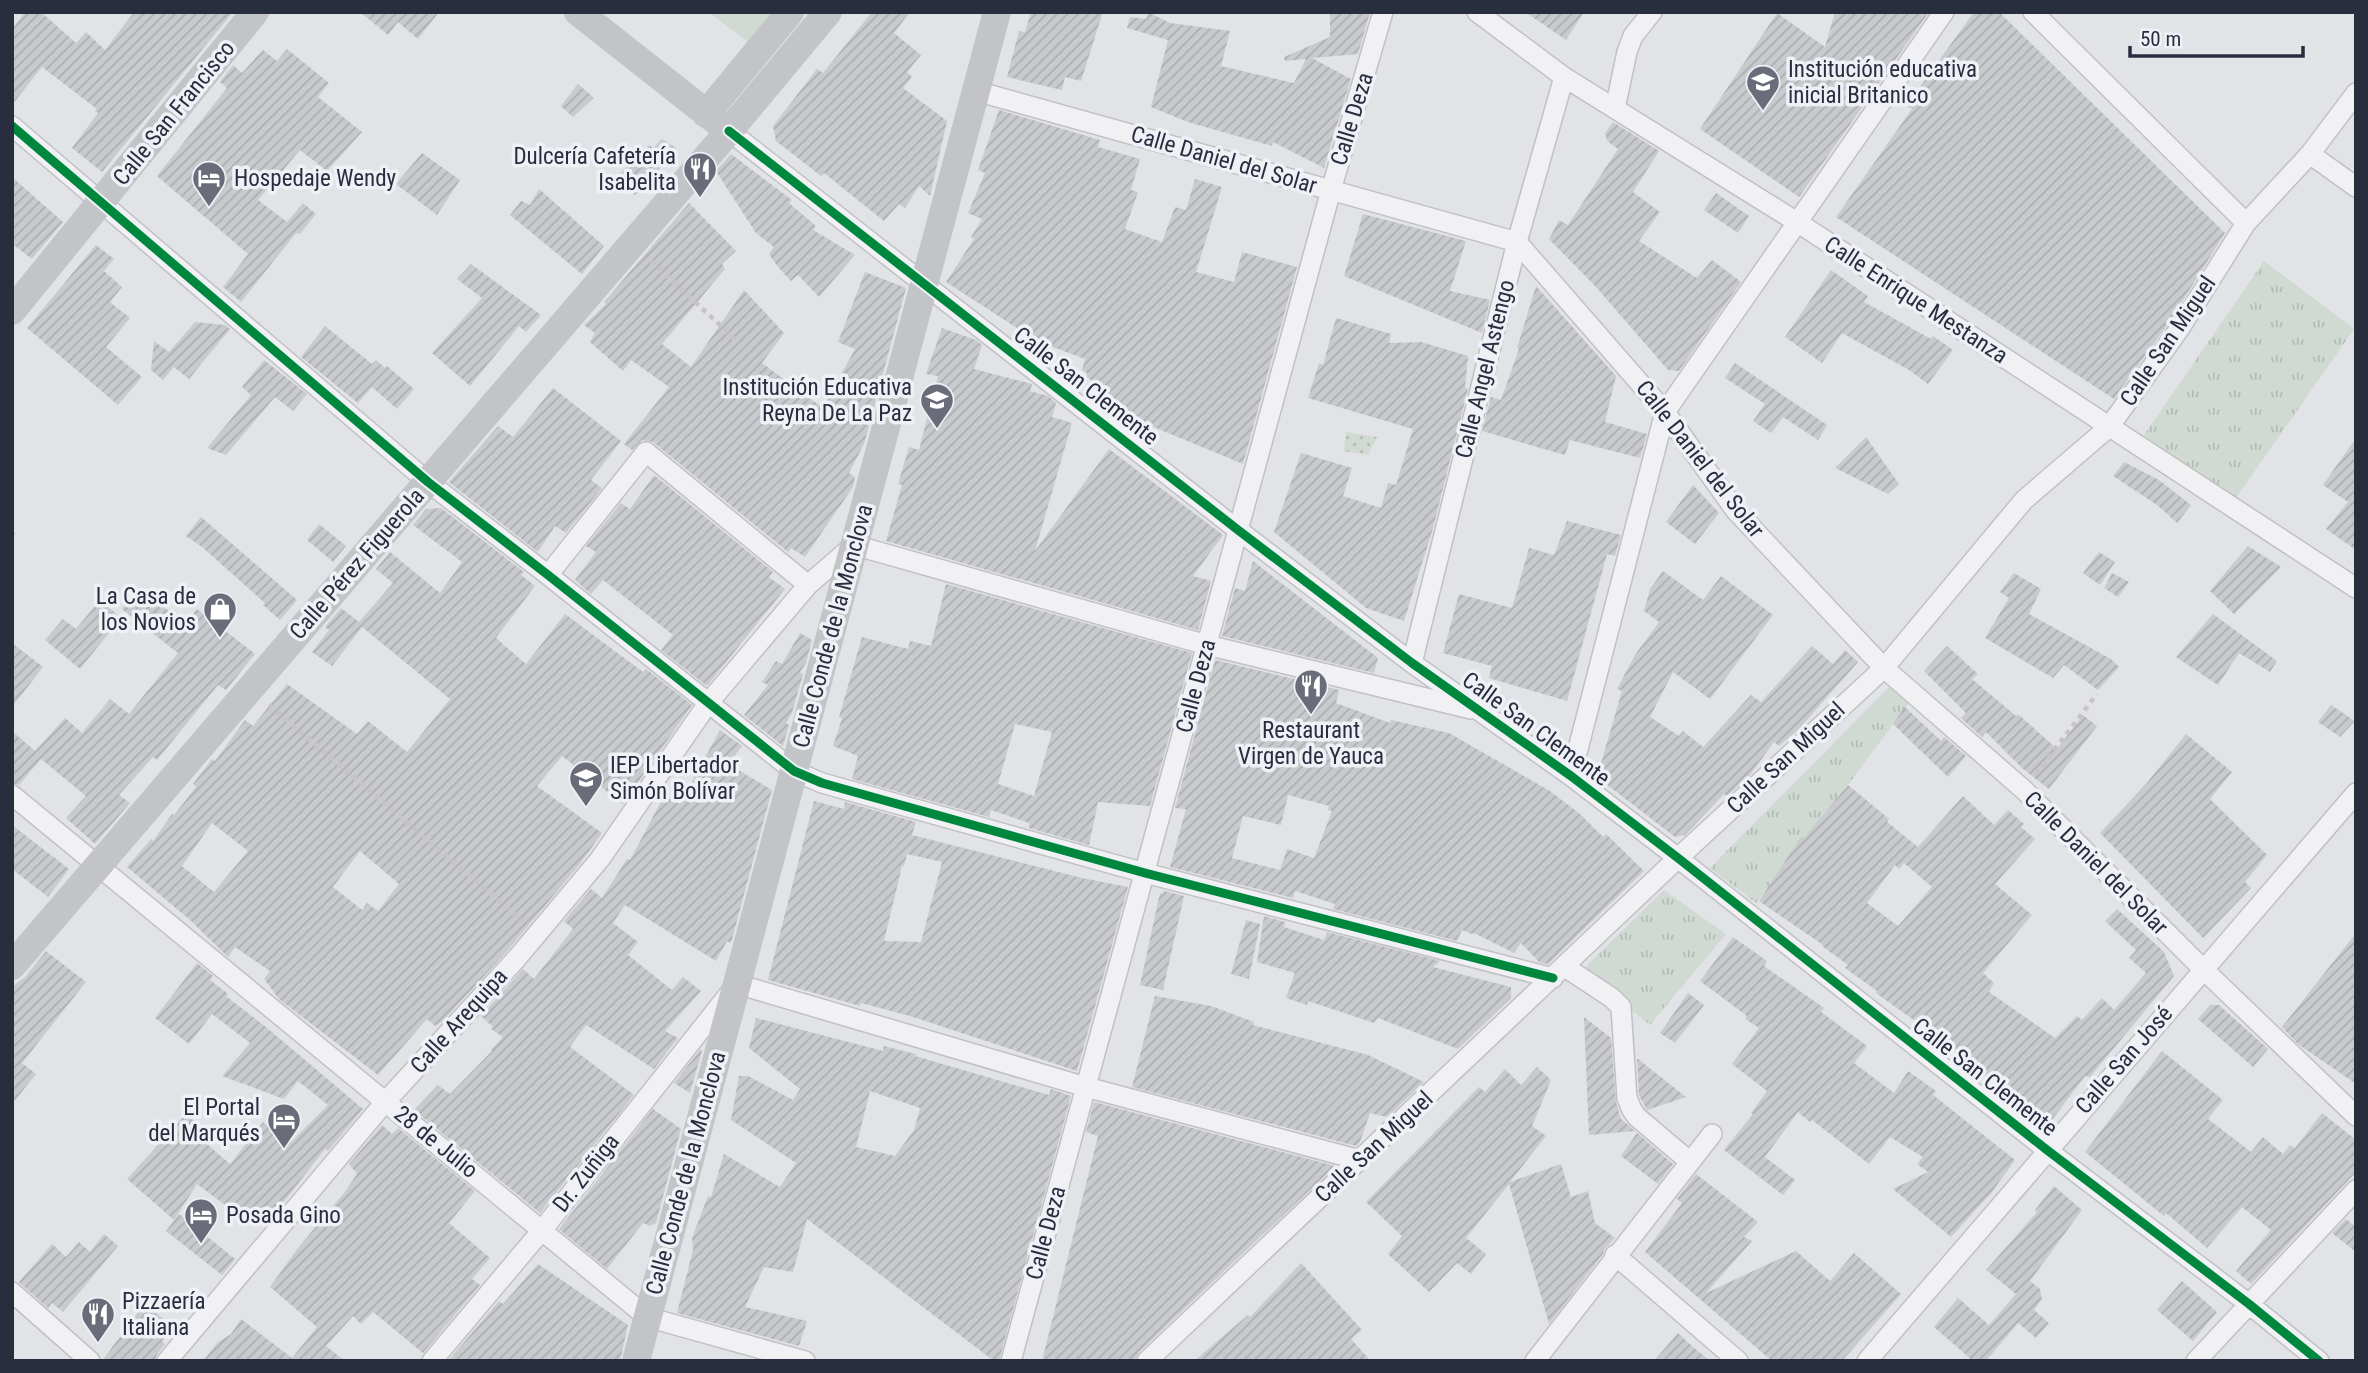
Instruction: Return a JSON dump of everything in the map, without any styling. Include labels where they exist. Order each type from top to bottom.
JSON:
[{"type":"main road","name":"Calle San Francisco","points":[[12,311],[255,12]]},
{"type":"main road","name":"Calle San Clemente","points":[[578,12],[729,131]]},
{"type":"main road","points":[[706,114],[790,12]]},
{"type":"main road","name":"Calle Pérez Figuerola","points":[[12,966],[729,131],[828,12]]},
{"type":"main road","name":"Calle Conde de la Monclova","points":[[636,1361],[997,12]]},
{"type":"street","name":"Calle Deza","points":[[1011,1361],[1331,190],[1383,12]]},
{"type":"street","name":"Calle Enrique Mestanza","points":[[1477,12],[1564,78],[1797,222],[2356,588]]},
{"type":"street","points":[[1615,109],[1633,36],[1652,12]]},
{"type":"street","points":[[1571,776],[1665,412],[1944,12]]},
{"type":"street","points":[[2033,12],[2246,223]]},
{"type":"street","name":"Calle Angel Astengo","points":[[1412,663],[1517,242],[1564,78]]},
{"type":"street","name":"Calle Daniel del Solar","points":[[976,91],[1517,242],[1665,412],[1736,511],[1884,668],[2024,790],[2203,969],[2356,1116]]},
{"type":"street","name":"Calle San Miguel","points":[[1147,1361],[1678,858],[1884,668],[2024,500],[2109,427],[2180,328],[2246,223],[2309,155],[2356,93]]},
{"type":"street","points":[[12,126],[428,482],[794,771],[822,783],[1145,873],[1559,972],[1612,998],[1621,1007],[1627,1098],[1632,1110],[1689,1161]]},
{"type":"street","name":"Calle San Clemente","points":[[729,131],[1238,530],[1412,663],[1571,776],[1678,858],[2319,1361]]},
{"type":"street","points":[[2309,155],[2356,187]]},
{"type":"street","points":[[548,575],[646,452],[808,585]]},
{"type":"street","points":[[854,545],[1207,645],[1481,712]]},
{"type":"street","name":"Calle Arequipa","points":[[167,1361],[386,1101],[517,958],[600,859],[709,702],[808,585],[854,545]]},
{"type":"street","name":"Calle San José","points":[[1867,1361],[2356,793]]},
{"type":"street","name":"28 de Julio","points":[[12,795],[647,1317],[804,1361]]},
{"type":"street","points":[[737,984],[1086,1087],[1360,1160]]},
{"type":"street","name":"Dr. Zuñiga","points":[[432,1361],[737,984]]},
{"type":"street","points":[[1535,1361],[1712,1134]]},
{"type":"street","points":[[2196,1361],[2356,1190]]},
{"type":"street","points":[[1615,1255],[1738,1361]]},
{"type":"street","points":[[12,1292],[90,1361]]},
{"type":"path","points":[[632,244],[735,339]]},
{"type":"path","points":[[250,689],[538,932]]},
{"type":"path","points":[[2024,790],[2097,694]]},
{"type":"green space","points":[[708,12],[776,12],[750,43]]},
{"type":"green space","points":[[2264,261],[2354,329],[2236,498],[2142,438]]},
{"type":"green space","points":[[1346,432],[1377,437],[1368,455],[1344,451]]},
{"type":"green space","points":[[1890,686],[1908,704],[1756,903],[1710,868]]},
{"type":"green space","points":[[1664,890],[1726,934],[1650,1025],[1582,970]]},
{"type":"building","points":[[25,12],[41,12],[76,43],[86,32],[105,50],[134,12],[233,12],[102,172],[72,148],[98,113],[95,111],[97,109],[42,67],[12,105],[12,29]]},
{"type":"building","points":[[360,12],[439,12],[418,39],[398,22],[388,35]]},
{"type":"building","points":[[872,12],[910,12],[894,33],[921,55],[907,72],[912,77],[903,88],[947,121],[930,196],[919,186],[905,208],[899,204],[884,221],[824,173],[821,176],[776,141],[773,126],[817,69],[823,73]]},
{"type":"building","points":[[1031,12],[1103,12],[1081,81],[1065,77],[1062,90],[1007,77],[1019,31],[1025,32]]},
{"type":"building","points":[[1148,12],[1170,23],[1230,31],[1221,66],[1294,83],[1306,59],[1285,61],[1284,57],[1330,37],[1330,12],[1370,12],[1358,54],[1312,58],[1351,79],[1324,168],[1273,142],[1272,146],[1188,122],[1151,107],[1168,40],[1127,28],[1130,17],[1146,19]]},
{"type":"building","points":[[1525,12],[1584,12],[1566,40]]},
{"type":"building","points":[[1835,12],[1929,12],[1799,197],[1700,129],[1777,13],[1825,47]]},
{"type":"building","points":[[1974,12],[1999,12],[2225,233],[2170,321],[2114,399],[1836,217],[1912,109],[1907,105]]},
{"type":"building","points":[[287,49],[329,83],[318,97],[362,132],[327,171],[300,150],[258,200],[287,222],[303,203],[316,214],[300,234],[296,233],[241,302],[223,287],[248,254],[157,176],[227,88],[220,82],[233,65],[242,73],[263,50],[277,61]]},
{"type":"building","points":[[578,84],[594,98],[573,117],[561,106]]},
{"type":"building","points":[[999,110],[1100,140],[1098,147],[1140,159],[1131,190],[1138,192],[1125,229],[1162,242],[1175,207],[1186,210],[1195,179],[1222,187],[1196,272],[1234,282],[1242,252],[1297,267],[1243,464],[1144,423],[1087,377],[1087,373],[1082,370],[1085,359],[1037,341],[946,282],[974,239],[971,237],[982,219],[968,213],[985,173],[978,170]]},
{"type":"building","points":[[1613,122],[1659,151],[1633,192],[1660,212],[1639,241],[1697,278],[1712,260],[1741,282],[1679,371],[1668,370],[1596,287],[1549,239],[1559,220],[1568,225],[1618,149],[1607,141],[1605,133]]},
{"type":"building","points":[[662,139],[676,148],[657,172],[654,170],[635,195],[615,178],[649,145],[653,148]]},
{"type":"building","points":[[422,153],[460,180],[437,215],[396,184]]},
{"type":"building","points":[[731,154],[792,200],[789,203],[816,226],[813,230],[855,255],[819,297],[798,275],[791,281],[778,267],[769,254],[774,247],[756,233],[716,171]]},
{"type":"building","points":[[12,177],[63,222],[32,259],[12,244]]},
{"type":"building","points":[[539,189],[604,246],[582,274],[510,215],[521,201],[530,205]]},
{"type":"building","points":[[1716,193],[1749,216],[1738,233],[1704,210]]},
{"type":"building","points":[[689,203],[736,251],[722,264],[725,269],[662,344],[691,367],[744,290],[784,333],[762,363],[823,408],[855,349],[838,342],[865,272],[906,288],[873,411],[866,424],[869,426],[864,444],[849,473],[855,477],[853,487],[805,557],[791,548],[788,552],[653,442],[642,440],[632,450],[624,444],[669,387],[631,360],[623,371],[590,342],[595,333],[584,325],[606,304],[604,302]]},
{"type":"building","points":[[1363,214],[1466,241],[1450,291],[1490,300],[1482,333],[1344,276]]},
{"type":"building","points":[[96,245],[114,259],[104,271],[122,287],[110,302],[130,318],[106,347],[142,377],[118,405],[27,328]]},
{"type":"building","points":[[471,264],[541,315],[526,332],[519,326],[470,386],[432,353],[482,298],[457,279]]},
{"type":"building","points":[[1831,270],[1868,296],[1864,302],[1931,339],[1933,336],[1953,350],[1928,384],[1909,370],[1842,333],[1822,363],[1785,337]]},
{"type":"building","points":[[1536,286],[1616,376],[1605,422],[1647,434],[1640,458],[1570,440],[1565,455],[1482,431],[1491,397],[1501,400],[1519,349],[1517,348]]},
{"type":"building","points":[[1336,318],[1391,334],[1389,343],[1421,342],[1468,356],[1465,388],[1468,389],[1433,528],[1404,621],[1366,608],[1274,532],[1301,453],[1352,468],[1343,496],[1381,508],[1388,483],[1396,485],[1413,429],[1308,398],[1319,363],[1323,365]]},
{"type":"building","points":[[195,322],[225,325],[230,329],[189,379],[174,367],[163,380],[151,370],[154,341],[169,352]]},
{"type":"building","points":[[325,326],[372,364],[376,360],[385,368],[387,366],[414,389],[397,409],[372,387],[358,403],[301,357]]},
{"type":"building","points":[[942,328],[976,340],[982,345],[974,369],[1032,384],[1030,391],[1048,396],[1056,403],[1052,417],[1072,423],[1035,551],[1109,449],[1223,535],[1193,576],[1211,581],[1198,630],[886,541],[902,485],[898,484],[909,447],[919,450],[938,376],[926,374]]},
{"type":"building","points":[[264,360],[307,394],[293,411],[275,397],[226,455],[207,448],[251,395],[242,387]]},
{"type":"building","points":[[1735,363],[1827,425],[1818,440],[1783,417],[1771,433],[1753,421],[1765,404],[1725,378]]},
{"type":"building","points":[[553,388],[621,441],[591,480],[602,488],[566,533],[555,526],[538,552],[449,482],[498,426],[513,437]]},
{"type":"building","points":[[1866,437],[1899,484],[1888,494],[1835,468]]},
{"type":"building","points":[[2356,438],[2356,550],[2326,529],[2348,502],[2323,485]]},
{"type":"building","points":[[2124,462],[2159,480],[2191,505],[2177,523],[2157,505],[2113,476]]},
{"type":"building","points":[[654,475],[773,572],[769,577],[785,589],[707,686],[661,650],[673,635],[603,580],[591,594],[575,580],[596,552],[586,546],[621,503],[630,509]]},
{"type":"building","points":[[1693,485],[1719,513],[1695,544],[1666,522]]},
{"type":"building","points":[[441,508],[524,572],[521,575],[535,586],[496,638],[526,664],[565,614],[643,672],[646,669],[692,705],[623,804],[562,756],[537,786],[602,833],[579,865],[508,950],[442,1022],[435,1026],[427,1019],[378,1075],[279,999],[264,979],[270,971],[235,947],[228,957],[190,920],[127,867],[151,839],[153,841],[172,814],[174,815],[196,787],[193,784],[212,759],[215,761],[245,720],[253,726],[287,684],[357,734],[368,721],[407,752],[450,699],[362,627],[332,666],[312,652],[329,630],[325,627],[341,608],[359,622],[393,583],[376,569],[390,552],[440,593],[462,562],[413,525],[426,509]],"holes":[[[212,823],[248,851],[214,892],[182,866]],[[360,851],[399,884],[378,911],[367,903],[362,910],[333,887]]]},
{"type":"building","points":[[201,517],[297,600],[280,620],[263,605],[265,603],[186,536]]},
{"type":"building","points":[[1567,521],[1621,535],[1615,556],[1607,554],[1567,701],[1489,678],[1492,666],[1443,653],[1459,594],[1512,608],[1529,548],[1554,555]]},
{"type":"building","points":[[319,524],[346,546],[333,562],[307,540]]},
{"type":"building","points":[[2248,546],[2281,567],[2234,614],[2210,591]]},
{"type":"building","points":[[2099,552],[2115,562],[2100,585],[2083,573]]},
{"type":"building","points":[[1253,561],[1378,658],[1374,673],[1222,636],[1235,588],[1245,591]]},
{"type":"building","points":[[1663,571],[1703,600],[1721,576],[1773,615],[1710,699],[1673,672],[1650,717],[1679,736],[1683,731],[1703,747],[1751,695],[1761,702],[1812,646],[1833,664],[1845,650],[1858,662],[1798,730],[1779,746],[1774,742],[1749,776],[1727,796],[1724,794],[1685,835],[1675,837],[1597,777],[1622,691],[1617,689],[1635,655],[1659,622],[1644,611],[1650,589]]},
{"type":"building","points":[[2014,573],[2041,589],[2029,614],[2111,659],[2119,667],[2098,690],[2064,665],[2053,678],[1985,638],[2009,598],[2000,592]]},
{"type":"building","points":[[2112,573],[2129,582],[2118,597],[2104,588]]},
{"type":"building","points":[[946,584],[1192,653],[1150,806],[1098,802],[1089,845],[1029,828],[1029,823],[991,810],[989,817],[852,779],[858,756],[833,746],[862,637],[908,649],[910,641],[931,646]],"holes":[[[1015,724],[1052,732],[1034,796],[998,784]]]},
{"type":"building","points":[[139,587],[185,624],[197,609],[255,654],[226,690],[218,685],[157,760],[153,757],[119,795],[130,803],[95,844],[66,818],[86,796],[41,759],[19,785],[12,783],[12,731],[35,751],[65,718],[82,733],[110,699],[129,714],[178,653],[122,609]]},
{"type":"building","points":[[100,600],[121,618],[80,669],[45,640],[63,619],[76,629]]},
{"type":"building","points":[[2213,614],[2277,661],[2270,672],[2239,653],[2218,685],[2176,657]]},
{"type":"building","points":[[800,633],[812,640],[806,663],[800,672],[803,674],[792,713],[786,723],[789,725],[783,746],[744,715],[768,685],[762,682],[776,661],[782,664]]},
{"type":"building","points":[[12,643],[43,667],[12,707]]},
{"type":"building","points":[[1947,646],[1978,674],[1972,679],[2016,716],[2018,714],[2057,749],[2083,715],[2097,726],[2049,789],[2023,769],[1986,732],[1982,737],[1961,718],[1966,713],[1924,671]]},
{"type":"building","points":[[1215,660],[1339,690],[1336,703],[1390,723],[1391,720],[1449,733],[1550,791],[1580,814],[1603,837],[1606,834],[1644,871],[1548,964],[1539,962],[1521,943],[1514,953],[1474,933],[1462,930],[1457,941],[1333,909],[1335,904],[1295,891],[1293,898],[1170,867],[1186,809],[1175,808]],"holes":[[[1288,795],[1329,806],[1328,810],[1332,811],[1314,858],[1287,849],[1280,870],[1232,858],[1243,816],[1281,825]]]},
{"type":"building","points":[[2331,705],[2355,721],[2340,737],[2318,722]]},
{"type":"building","points":[[1905,707],[1941,741],[1944,737],[1966,756],[1948,777],[1893,724]]},
{"type":"building","points":[[720,730],[742,746],[728,764],[772,790],[731,943],[727,941],[716,961],[625,905],[613,923],[638,942],[628,955],[672,990],[683,977],[701,991],[665,1031],[678,1038],[654,1069],[586,1025],[570,1047],[634,1095],[540,1213],[414,1110],[438,1085],[450,1094],[492,1051],[503,1037],[491,1029],[493,1027],[481,1016],[523,969],[534,979],[573,929],[564,921],[591,889],[602,898],[627,859],[630,860],[664,796],[680,804]]},
{"type":"building","points":[[2186,734],[2232,772],[2210,799],[2267,855],[2245,882],[2251,888],[2203,938],[2100,833],[2146,784]]},
{"type":"building","points":[[1848,785],[1918,847],[1963,796],[1994,825],[2008,810],[2024,824],[2021,827],[2035,839],[1995,884],[2032,915],[1983,973],[1994,983],[1989,992],[2055,1038],[2077,1016],[2082,1020],[2102,998],[2114,1010],[2146,973],[2129,958],[2136,950],[2105,921],[2117,909],[2164,952],[2174,976],[2090,1077],[2085,1076],[2049,1124],[1973,1067],[1975,1064],[1876,993],[1877,991],[1845,968],[1848,965],[1823,945],[1759,901],[1801,837],[1804,838]],"holes":[[[1904,863],[1932,887],[1898,926],[1867,903],[1895,865],[1899,869]]]},
{"type":"building","points":[[814,801],[844,809],[845,802],[916,822],[912,835],[1128,887],[1077,1071],[910,1016],[861,1003],[860,1006],[768,980]],"holes":[[[907,854],[942,862],[921,942],[884,941]]]},
{"type":"building","points":[[12,825],[69,869],[48,897],[12,869]]},
{"type":"building","points":[[1164,891],[1184,896],[1163,990],[1140,985],[1160,893],[1163,894]]},
{"type":"building","points":[[1264,916],[1285,922],[1284,927],[1324,940],[1327,932],[1440,961],[1433,967],[1511,987],[1511,998],[1458,1049],[1378,1018],[1374,1023],[1308,1001],[1307,1005],[1286,998],[1295,973],[1257,962]]},
{"type":"building","points":[[1246,920],[1260,924],[1249,979],[1231,974]]},
{"type":"building","points":[[2356,933],[2356,1084],[2298,1044],[2282,1027]]},
{"type":"building","points":[[1733,937],[1767,961],[1764,966],[1824,1008],[1821,1012],[1867,1046],[1854,1063],[1894,1093],[1908,1071],[1936,1091],[1933,1095],[2015,1160],[1992,1192],[1951,1237],[1893,1189],[1928,1172],[1917,1164],[1923,1157],[1890,1137],[1869,1164],[1798,1112],[1765,1157],[1795,1180],[1783,1195],[1724,1150],[1753,1114],[1751,1113],[1767,1091],[1732,1064],[1759,1028],[1700,981]]},
{"type":"building","points":[[46,951],[86,982],[22,1063],[36,1074],[12,1104],[12,987],[25,977]]},
{"type":"building","points":[[197,963],[213,976],[210,980],[228,994],[226,996],[363,1109],[328,1151],[325,1149],[272,1217],[260,1208],[249,1223],[197,1184],[174,1220],[127,1179],[186,1114],[200,1126],[194,1133],[230,1164],[263,1122],[290,1143],[328,1105],[298,1081],[284,1099],[222,1076],[250,1043],[212,1014],[189,1044],[155,1018]]},
{"type":"building","points":[[1688,993],[1704,1005],[1675,1043],[1660,1033]]},
{"type":"building","points":[[1155,996],[1211,1006],[1254,1022],[1253,1025],[1368,1055],[1424,1082],[1387,1117],[1370,1113],[1360,1142],[1356,1146],[1132,1087]]},
{"type":"building","points":[[2210,1005],[2219,1005],[2268,1049],[2253,1067],[2198,1019]]},
{"type":"building","points":[[1584,1017],[1611,1038],[1616,1102],[1621,1119],[1635,1131],[1589,1135]]},
{"type":"building","points":[[756,1018],[883,1051],[884,1046],[916,1054],[915,1056],[1049,1095],[1051,1089],[1071,1096],[999,1361],[994,1361],[807,1219],[793,1272],[764,1267],[745,1307],[807,1321],[799,1346],[677,1313],[693,1250],[692,1238],[708,1196],[711,1197],[724,1154],[780,1187],[796,1163],[731,1120],[739,1076],[748,1076],[793,1100],[800,1089],[749,1048]],"holes":[[[870,1091],[920,1108],[914,1130],[895,1156],[856,1147]]]},
{"type":"building","points":[[700,1050],[702,1051],[690,1093],[674,1083]]},
{"type":"building","points":[[2162,1051],[2223,1100],[2208,1119],[2251,1152],[2263,1137],[2283,1154],[2290,1145],[2295,1148],[2322,1113],[2356,1140],[2356,1172],[2251,1284],[2236,1271],[2271,1230],[2242,1207],[2207,1248],[2166,1213],[2164,1216],[2085,1152]]},
{"type":"building","points":[[1637,1059],[1686,1097],[1647,1110],[1639,1095]]},
{"type":"building","points":[[1537,1067],[1551,1080],[1532,1126],[1546,1136],[1510,1182],[1561,1164],[1571,1197],[1588,1191],[1595,1223],[1615,1238],[1549,1324],[1509,1184],[1466,1238],[1486,1254],[1471,1274],[1457,1263],[1429,1292],[1388,1254],[1402,1236],[1366,1202],[1479,1087],[1485,1092],[1505,1069],[1521,1085]]},
{"type":"building","points":[[1094,1102],[1335,1166],[1139,1352],[1134,1361],[1042,1361],[1098,1136],[1086,1132]]},
{"type":"building","points":[[653,1109],[681,1129],[656,1223],[650,1226],[643,1223],[607,1269],[559,1229]]},
{"type":"building","points":[[382,1125],[392,1134],[398,1128],[475,1191],[449,1223],[490,1258],[472,1279],[480,1285],[423,1353],[373,1312],[361,1324],[353,1316],[326,1346],[345,1361],[203,1361],[217,1343],[231,1334],[241,1319],[292,1358],[317,1327],[270,1287],[298,1248],[344,1193],[357,1174],[349,1164]]},
{"type":"building","points":[[1637,1133],[1673,1164],[1658,1184],[1621,1156]]},
{"type":"building","points":[[1696,1174],[1758,1222],[1744,1237],[1752,1241],[1706,1293],[1796,1251],[1830,1281],[1854,1253],[1901,1294],[1842,1361],[1772,1361],[1645,1252],[1682,1203],[1677,1199]]},
{"type":"building","points":[[2054,1186],[2082,1210],[2030,1281],[2040,1289],[2042,1299],[2034,1310],[2049,1323],[2036,1338],[2018,1323],[1986,1361],[1973,1361],[1934,1327],[1958,1298],[1989,1325],[2016,1294],[1986,1270],[2037,1212],[2035,1210]]},
{"type":"building","name":"Posada Gino","points":[[179,1214],[235,1259],[222,1275],[166,1231]]},
{"type":"building","points":[[2346,1219],[2356,1227],[2356,1252],[2332,1233]]},
{"type":"building","points":[[104,1234],[118,1246],[63,1312],[52,1303],[48,1308],[19,1282],[52,1244],[66,1257],[79,1242],[90,1252]]},
{"type":"building","points":[[1301,1263],[1362,1330],[1351,1339],[1371,1361],[1194,1361],[1248,1315],[1250,1317]]},
{"type":"building","points":[[538,1264],[628,1325],[620,1361],[448,1361],[499,1301],[503,1304]]},
{"type":"building","points":[[2182,1281],[2217,1312],[2193,1341],[2157,1310]]},
{"type":"building","points":[[144,1304],[174,1327],[162,1341],[165,1344],[155,1361],[102,1361]]},
{"type":"building","points":[[1678,1333],[1692,1346],[1710,1361],[1654,1361]]},
{"type":"cycle path","points":[[12,126],[428,482],[794,771],[822,783],[1145,873],[1553,978]]},
{"type":"cycle path","points":[[729,131],[1238,530],[1412,663],[1571,776],[1678,858],[2319,1361]]},
{"type":"place","name":"Institución educativa inicial Britanico","points":[[1763,112]]},
{"type":"place","name":"Dulcería Cafetería Isabelita","points":[[700,199]]},
{"type":"place","name":"Hospedaje Wendy","points":[[209,208]]},
{"type":"place","name":"Institución Educativa Reyna De La Paz","points":[[937,430]]},
{"type":"place","name":"La Casa de los Novios","points":[[220,639]]},
{"type":"place","name":"Restaurant Virgen de Yauca","points":[[1311,716]]},
{"type":"place","name":"IEP Libertador Simón Bolívar","points":[[586,808]]},
{"type":"place","name":"El Portal del Marqués","points":[[284,1150]]},
{"type":"place","name":"Posada Gino","points":[[201,1245]]},
{"type":"place","name":"Pizzaería Italiana","points":[[98,1344]]}]
